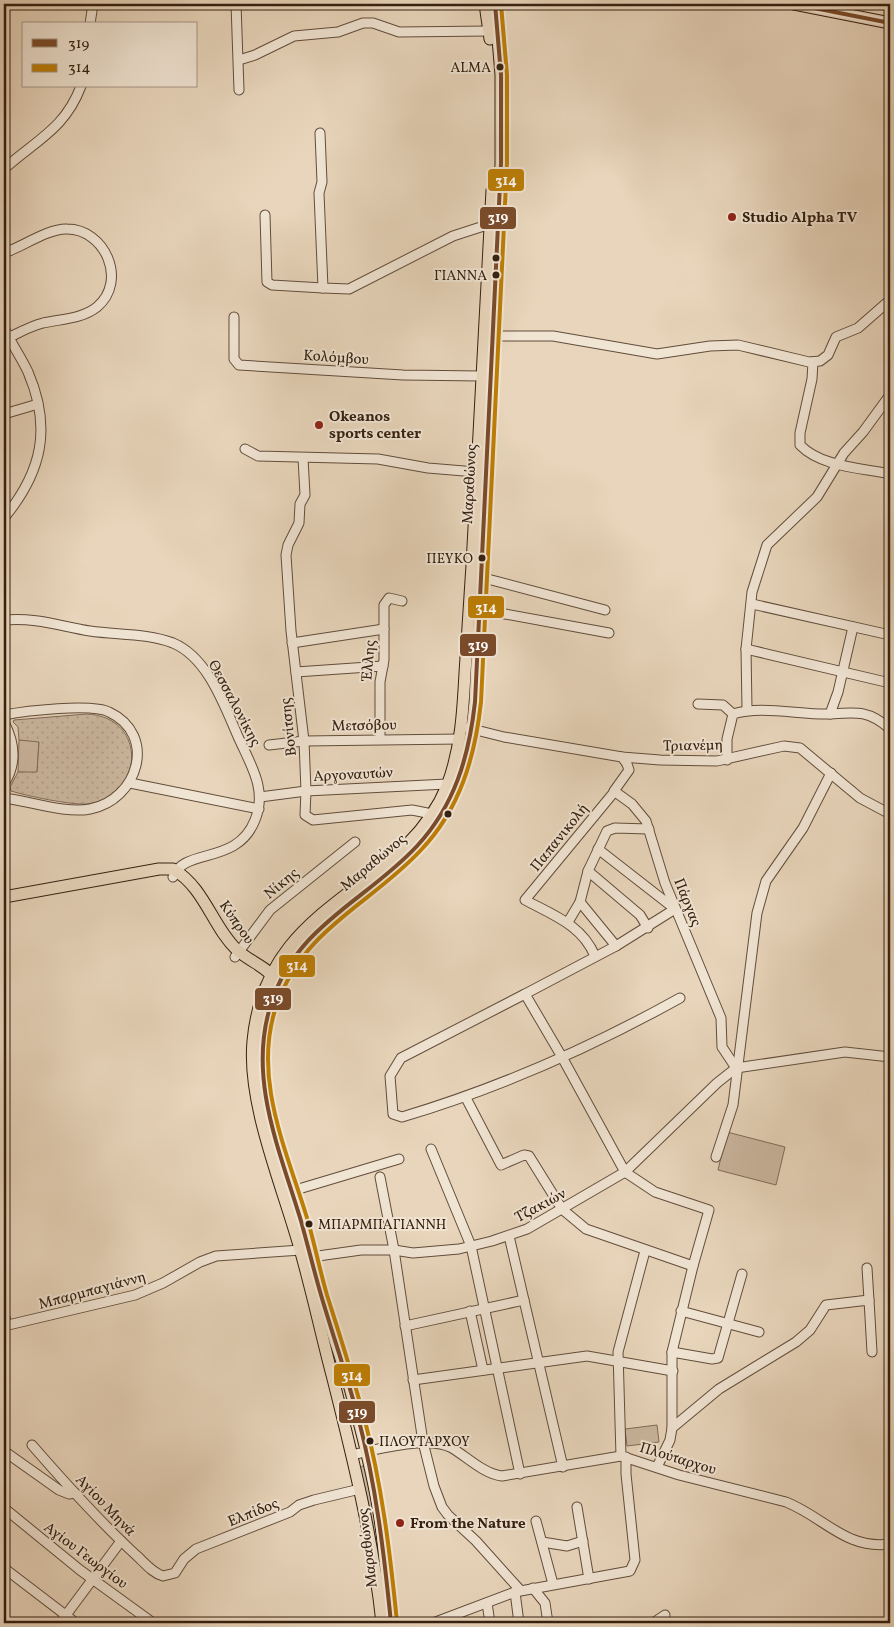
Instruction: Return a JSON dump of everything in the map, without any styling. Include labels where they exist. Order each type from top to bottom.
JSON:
[{"type":"main road","name":"Μαραθώνος","points":[[382,1623],[376,1564],[360,1489],[362,1454],[325,1348],[300,1250],[263,1125],[254,1083],[252,1056],[254,1030],[260,1005],[288,947],[302,930],[325,909],[400,851],[432,814],[447,784],[465,733],[494,122],[490,31],[485,4]]},
{"type":"main road","name":"Μαραθώνος","points":[[391,1623],[380,1522],[362,1454],[344,1368],[323,1305],[292,1191],[268,1114],[262,1081],[264,1031],[273,979],[314,930],[400,862],[430,830],[447,805],[459,781],[478,609],[502,122],[495,4]]},
{"type":"main road","points":[[794,4],[890,23]]},
{"type":"main road","points":[[4,897],[164,868],[174,874]]},
{"type":"main road","points":[[4,905],[174,874]]},
{"type":"main road","name":"Κύπρου","points":[[174,874],[194,898],[220,938],[237,954],[273,979]]},
{"type":"street","points":[[90,22],[92,4]]},
{"type":"street","points":[[236,4],[239,90]]},
{"type":"street","points":[[239,60],[255,55],[294,36],[338,32],[363,23],[373,23],[399,32],[490,31]]},
{"type":"street","points":[[4,169],[63,119],[69,112],[80,88]]},
{"type":"street","points":[[320,133],[322,182],[319,193],[323,288]]},
{"type":"street","points":[[265,215],[267,282],[272,285],[323,288],[349,289],[453,236],[490,224]]},
{"type":"street","points":[[4,253],[56,231],[76,230],[92,236],[101,245],[108,258],[111,277],[105,297],[92,310],[77,317],[34,326],[8,338]]},
{"type":"street","points":[[492,336],[527,334],[564,337],[657,354],[710,346],[738,345],[814,362],[828,355],[836,337],[858,328],[890,300]]},
{"type":"street","name":"Κολόμβου","points":[[234,317],[234,359],[238,365],[403,375],[481,376]]},
{"type":"street","points":[[4,328],[27,370],[38,404],[42,435],[36,463],[20,498],[4,518]]},
{"type":"street","points":[[814,362],[800,442],[803,448],[837,464],[890,474]]},
{"type":"street","points":[[747,709],[746,648],[755,579],[767,545],[817,497],[837,464],[890,395]]},
{"type":"street","points":[[4,414],[38,404]]},
{"type":"street","points":[[246,449],[258,456],[303,458],[329,456],[378,459],[428,468],[476,472]]},
{"type":"street","name":"Βονίτσης","points":[[303,458],[305,495],[300,506],[299,524],[286,549],[292,643],[304,741],[306,791],[304,808],[308,818],[412,810],[432,814]]},
{"type":"street","points":[[480,577],[605,610]]},
{"type":"street","name":"Έλλης","points":[[380,738],[380,682],[383,666],[386,600],[391,598],[402,601]]},
{"type":"street","points":[[752,604],[890,635]]},
{"type":"street","points":[[478,609],[609,633]]},
{"type":"street","name":"Θεσσαλονίκης","points":[[4,620],[39,620],[88,631],[164,641],[184,650],[200,665],[225,707],[253,769],[260,797],[259,809],[251,829],[240,842],[222,852],[184,863],[174,874]]},
{"type":"street","points":[[830,714],[843,672],[853,627]]},
{"type":"street","points":[[292,643],[384,628]]},
{"type":"street","points":[[746,648],[890,683]]},
{"type":"street","points":[[296,672],[383,666]]},
{"type":"street","points":[[698,704],[723,706],[733,714]]},
{"type":"street","points":[[4,715],[89,707],[109,712],[125,725],[136,745],[137,764],[130,783],[109,802],[87,810],[4,798]]},
{"type":"street","points":[[733,714],[747,709],[810,714],[858,712],[875,716],[890,729]]},
{"type":"street","points":[[727,760],[726,739],[733,714]]},
{"type":"street","points":[[4,784],[14,759],[12,742],[5,726]]},
{"type":"street","name":"Τριανέμη","points":[[465,733],[504,737],[622,757],[660,760],[727,760],[784,746],[800,748],[860,798],[890,814]]},
{"type":"street","name":"Μετσόβου","points":[[269,745],[304,741],[465,733]]},
{"type":"street","points":[[615,791],[629,770],[628,764],[622,757]]},
{"type":"street","points":[[716,1157],[733,1105],[756,913],[766,881],[804,828],[831,773]]},
{"type":"street","points":[[130,783],[259,809]]},
{"type":"street","name":"Αργοναυτών","points":[[260,797],[306,791],[447,784]]},
{"type":"street","name":"Πάργας","points":[[615,791],[639,811],[649,829],[665,883],[721,1018],[722,1047],[736,1068]]},
{"type":"street","name":"Παπανικολή","points":[[568,922],[525,900],[615,791]]},
{"type":"street","points":[[595,956],[588,942],[568,922],[580,902],[588,872],[604,834],[612,828],[649,829]]},
{"type":"street","name":"Νίκης","points":[[237,954],[275,905],[355,842]]},
{"type":"street","points":[[598,849],[676,909],[616,946],[402,1057],[390,1076],[391,1108],[397,1117],[466,1098],[619,1031],[680,998]]},
{"type":"street","points":[[588,872],[640,915],[648,928]]},
{"type":"street","points":[[580,902],[616,946]]},
{"type":"street","points":[[525,994],[625,1172],[655,1192],[709,1210],[692,1266],[672,1352],[672,1428],[666,1451],[657,1467]]},
{"type":"street","points":[[736,1068],[845,1052],[890,1057]]},
{"type":"street","name":"Τζακιών","points":[[311,1257],[361,1250],[394,1250],[413,1253],[471,1246],[510,1236],[527,1229],[625,1172],[717,1083],[736,1068]]},
{"type":"street","points":[[466,1098],[501,1164],[524,1155],[529,1156],[562,1209],[586,1229],[692,1266]]},
{"type":"street","points":[[431,1150],[471,1246],[520,1474]]},
{"type":"street","points":[[292,1191],[399,1159]]},
{"type":"street","points":[[380,1177],[394,1250],[423,1442],[442,1507],[518,1591],[519,1623]]},
{"type":"street","points":[[510,1236],[563,1467]]},
{"type":"street","name":"Μπαρμπαγιάννη","points":[[5,1325],[135,1295],[163,1284],[200,1262],[216,1256],[300,1250]]},
{"type":"street","points":[[433,1623],[456,1619],[487,1603],[518,1591],[625,1574],[630,1571],[634,1564],[617,1360],[620,1339],[645,1251]]},
{"type":"street","points":[[867,1268],[872,1352]]},
{"type":"street","points":[[672,1352],[716,1359],[742,1274]]},
{"type":"street","points":[[405,1326],[524,1300]]},
{"type":"street","points":[[672,1428],[718,1389],[796,1342],[810,1330],[826,1305],[869,1300]]},
{"type":"street","points":[[470,1311],[483,1370]]},
{"type":"street","points":[[681,1311],[759,1332]]},
{"type":"street","points":[[4,1314],[5,1325]]},
{"type":"street","points":[[413,1380],[538,1361],[587,1356],[673,1370]]},
{"type":"street","name":"Πλούταρχου","points":[[362,1454],[423,1442],[447,1446],[495,1475],[506,1476],[624,1457],[786,1502],[798,1507],[854,1541],[876,1545],[890,1544]]},
{"type":"street","name":"Αγίου Μηνά","points":[[32,1445],[121,1542],[157,1574],[166,1576]]},
{"type":"street","points":[[4,1451],[59,1490],[75,1494]]},
{"type":"street","name":"Ελπίδος","points":[[166,1576],[175,1573],[188,1554],[196,1549],[290,1512],[299,1505],[360,1489]]},
{"type":"street","points":[[577,1507],[589,1579]]},
{"type":"street","name":"Αγίου Γεωργίου","points":[[4,1508],[153,1623]]},
{"type":"street","points":[[536,1521],[553,1584]]},
{"type":"street","points":[[542,1542],[568,1546],[583,1541]]},
{"type":"street","points":[[63,1620],[121,1542]]},
{"type":"street","points":[[4,1568],[63,1620],[76,1623]]},
{"type":"street","points":[[533,1588],[543,1598],[547,1609],[548,1623]]},
{"type":"street","points":[[487,1603],[490,1623]]},
{"type":"street","points":[[653,1623],[665,1615]]},
{"type":"shaded area","points":[[87,714],[107,719],[121,729],[129,742],[132,758],[128,774],[120,788],[106,799],[87,804],[49,800],[11,791],[10,787],[18,772],[37,772],[39,742],[19,740],[18,727],[13,722],[14,720]]},
{"type":"shaded area","points":[[19,740],[39,741],[37,773],[18,772]]},
{"type":"shaded area","points":[[727,1132],[785,1147],[776,1185],[718,1170]]},
{"type":"shaded area","points":[[657,1425],[659,1442],[627,1446],[625,1429]]},
{"type":"shaded area","points":[[364,1465],[370,1487],[381,1565],[360,1468]]},
{"type":"transit line","name":"319","points":[[391,1623],[379,1519],[370,1468],[358,1417],[276,1141],[264,1087],[263,1059],[265,1032],[271,1004],[282,977],[297,954],[315,934],[334,916],[397,865],[417,846],[430,830],[441,814],[458,779],[469,742],[475,702],[501,163],[501,75],[495,4]]},
{"type":"transit line","name":"314","points":[[397,1622],[385,1519],[376,1468],[364,1417],[327,1295],[308,1221],[282,1141],[270,1086],[268,1059],[270,1031],[277,1004],[289,978],[304,955],[340,919],[401,869],[435,834],[456,800],[475,743],[481,702],[507,163],[507,75],[501,4]]},
{"type":"transit line","name":"319","points":[[794,4],[890,23]]},
{"type":"place","name":"ALMA","points":[[500,67]]},
{"type":"place","name":"Studio Alpha TV","points":[[732,217]]},
{"type":"place","name":"ΓΙΑΝΝΑ","points":[[496,275]]},
{"type":"place","name":"Okeanos sports center","points":[[319,425]]},
{"type":"place","name":"ΠΕΥΚΟ","points":[[482,558]]},
{"type":"place","name":"ΜΠΑΡΜΠΑΓΙΑΝΝΗ","points":[[309,1224]]},
{"type":"place","name":"ΠΛΟΥΤΑΡΧΟΥ","points":[[370,1441]]},
{"type":"place","name":"From the Nature","points":[[400,1523]]}]
